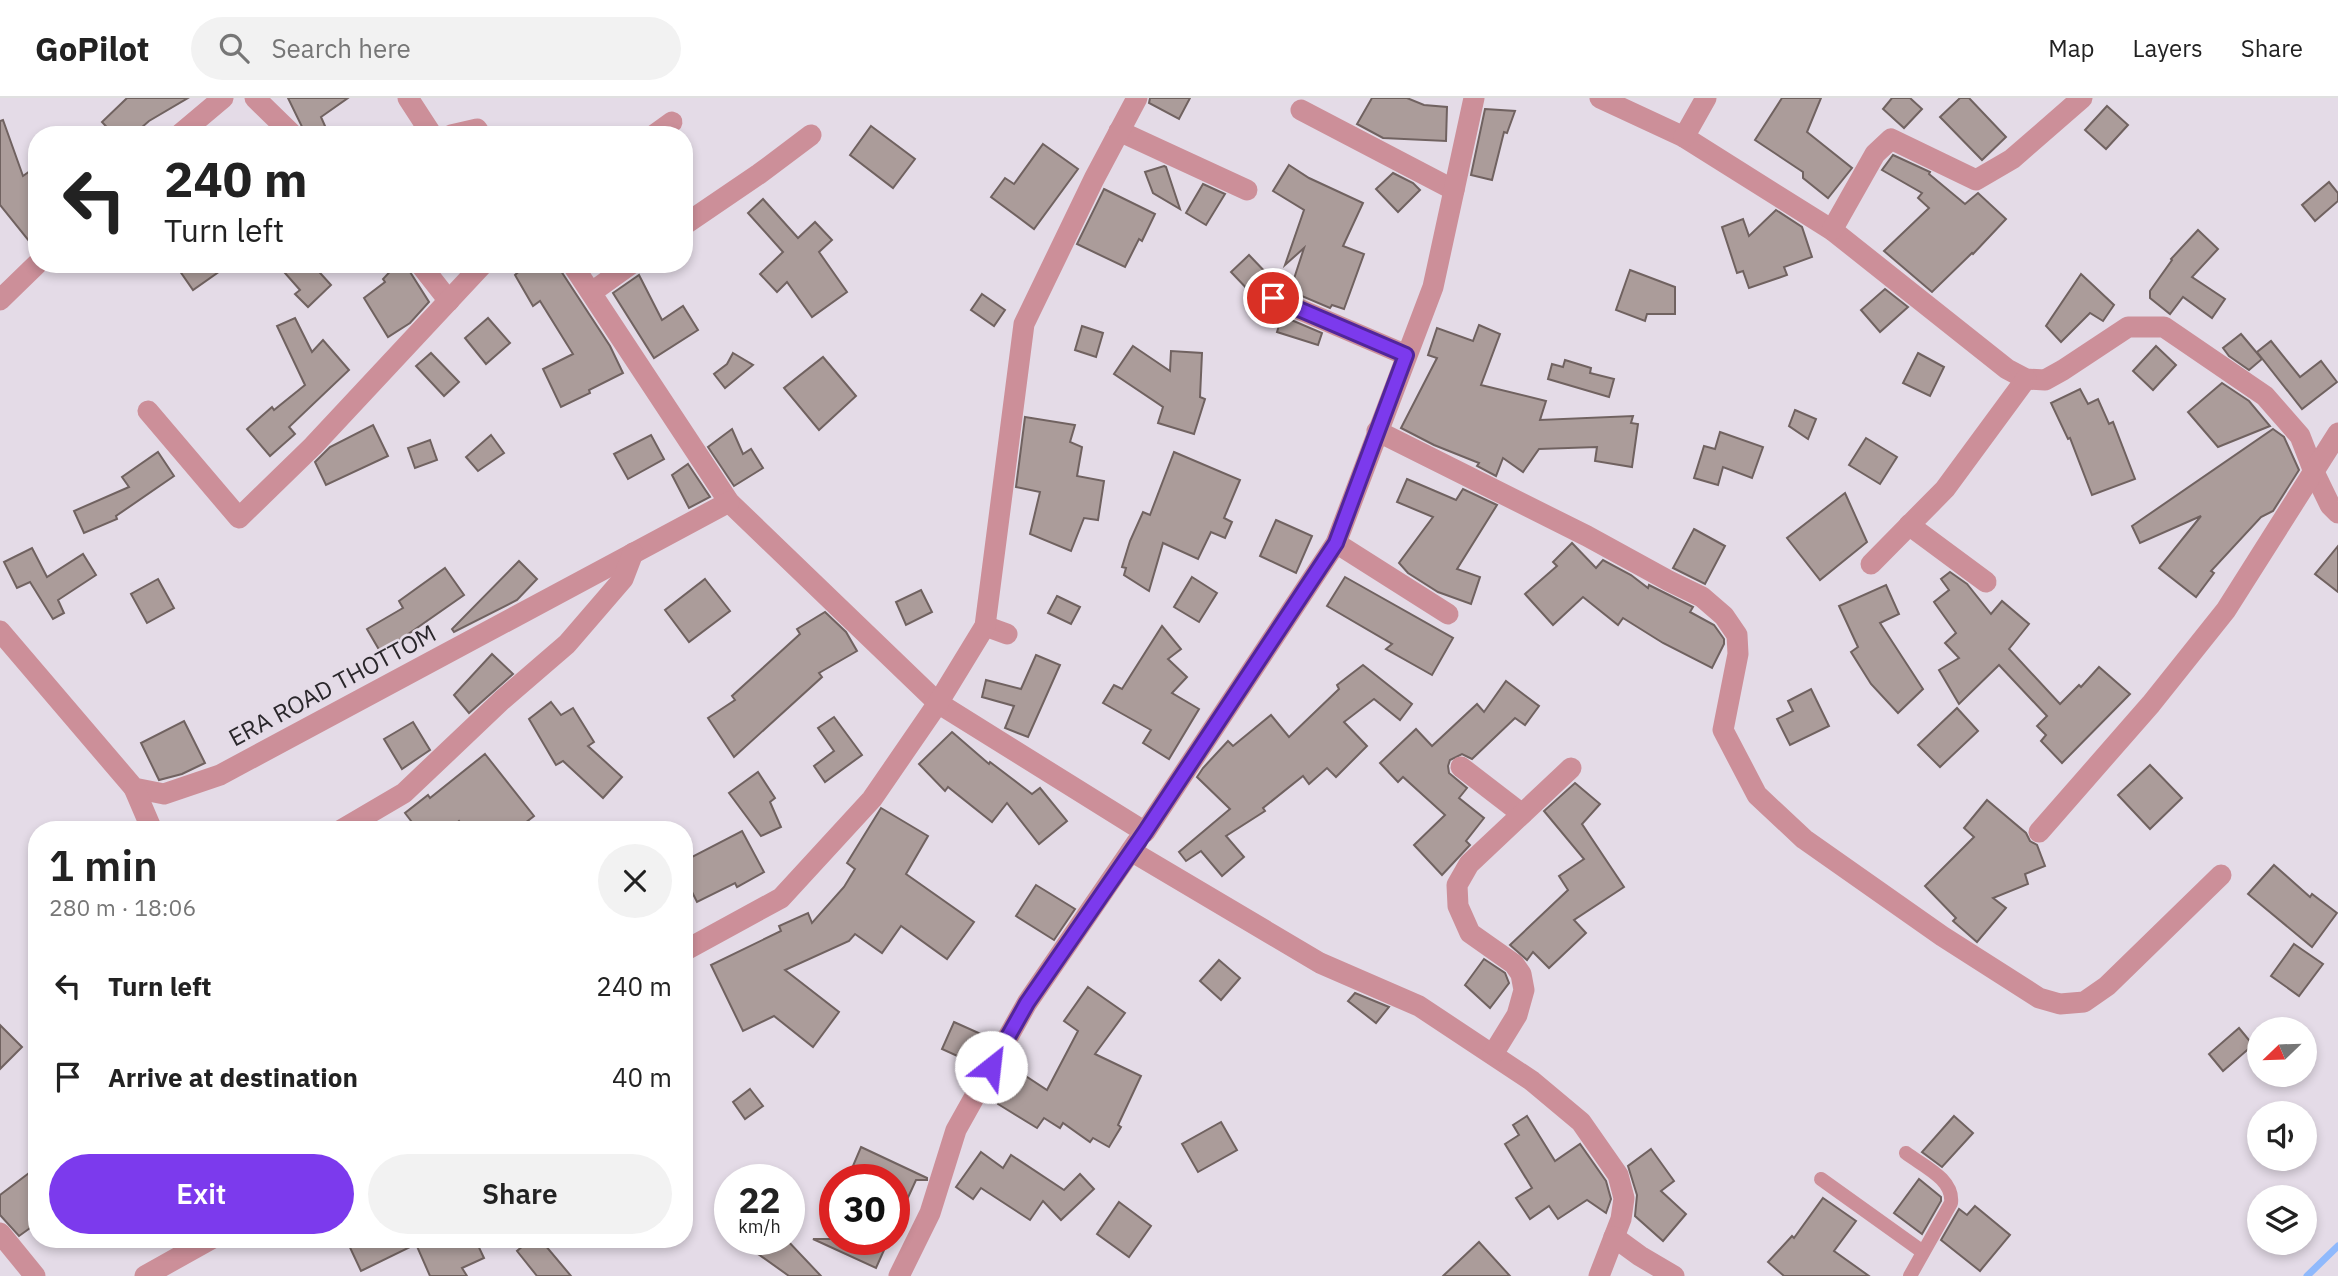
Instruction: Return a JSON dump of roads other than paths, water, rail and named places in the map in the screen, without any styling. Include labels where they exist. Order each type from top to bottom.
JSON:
[{"type":"street","points":[[190,126],[223,98]]},
{"type":"street","points":[[255,98],[284,126]]},
{"type":"street","points":[[408,98],[426,126]]},
{"type":"street","points":[[693,946],[781,898],[872,799],[939,703],[985,626],[1024,324],[1137,98]]},
{"type":"street","points":[[899,1276],[930,1213],[956,1130],[1027,1003],[1145,832],[1336,543],[1433,287],[1474,98]]},
{"type":"street","points":[[1600,98],[1684,137],[1832,230],[2007,369],[2026,379],[2045,380],[2128,327],[2164,327],[2265,396],[2301,436],[2314,472],[2330,505],[2338,513]]},
{"type":"street","points":[[1684,137],[1706,98]]},
{"type":"street","points":[[1832,230],[1875,154],[1891,139],[1976,180],[2012,159],[2082,98]]},
{"type":"street","points":[[1301,110],[1454,190]]},
{"type":"street","points":[[667,126],[673,122]]},
{"type":"street","points":[[1119,131],[1247,190]]},
{"type":"street","points":[[693,219],[811,135]]},
{"type":"street","points":[[0,300],[28,273]]},
{"type":"street","points":[[427,273],[449,301]]},
{"type":"street","points":[[148,411],[239,518],[313,446],[475,273]]},
{"type":"street","points":[[578,273],[729,502],[939,703],[1145,832]]},
{"type":"street","points":[[592,292],[618,273]]},
{"type":"street","points":[[1273,298],[1406,355]]},
{"type":"street","points":[[1871,564],[1945,489],[2026,379]]},
{"type":"street","points":[[1377,431],[1702,597],[1724,616],[1737,635],[1738,654],[1723,730],[1757,795],[1804,839],[1942,936],[2039,998],[2060,1004],[2084,1002],[2107,986],[2221,875]]},
{"type":"street","points":[[2039,832],[2151,705],[2226,610],[2338,433]]},
{"type":"street","name":"ERA ROAD THOTTOM","points":[[134,788],[164,794],[220,775],[729,502]]},
{"type":"street","points":[[1909,525],[1986,582]]},
{"type":"street","points":[[1336,543],[1448,614]]},
{"type":"street","points":[[356,821],[404,793],[502,700],[567,645],[624,579],[633,553]]},
{"type":"street","points":[[985,626],[1007,634]]},
{"type":"street","points":[[0,631],[134,788],[148,821]]},
{"type":"street","points":[[1461,767],[1522,814]]},
{"type":"street","points":[[1493,1054],[1517,1015],[1524,990],[1521,974],[1514,964],[1470,933],[1458,906],[1457,885],[1469,864],[1571,768]]},
{"type":"street","points":[[1131,851],[1320,963],[1419,1006],[1532,1081],[1581,1122],[1618,1175],[1624,1198],[1621,1219],[1599,1276]]},
{"type":"street","points":[[0,1233],[35,1276]]},
{"type":"street","points":[[1614,1237],[1674,1276]]},
{"type":"street","points":[[145,1276],[195,1248]]},
{"type":"lane","points":[[1906,1153],[1949,1186],[1952,1196],[1951,1203],[1910,1276]]},
{"type":"lane","points":[[1821,1179],[1923,1252]]},
{"type":"waterway","points":[[2307,1276],[2338,1246]]}]
